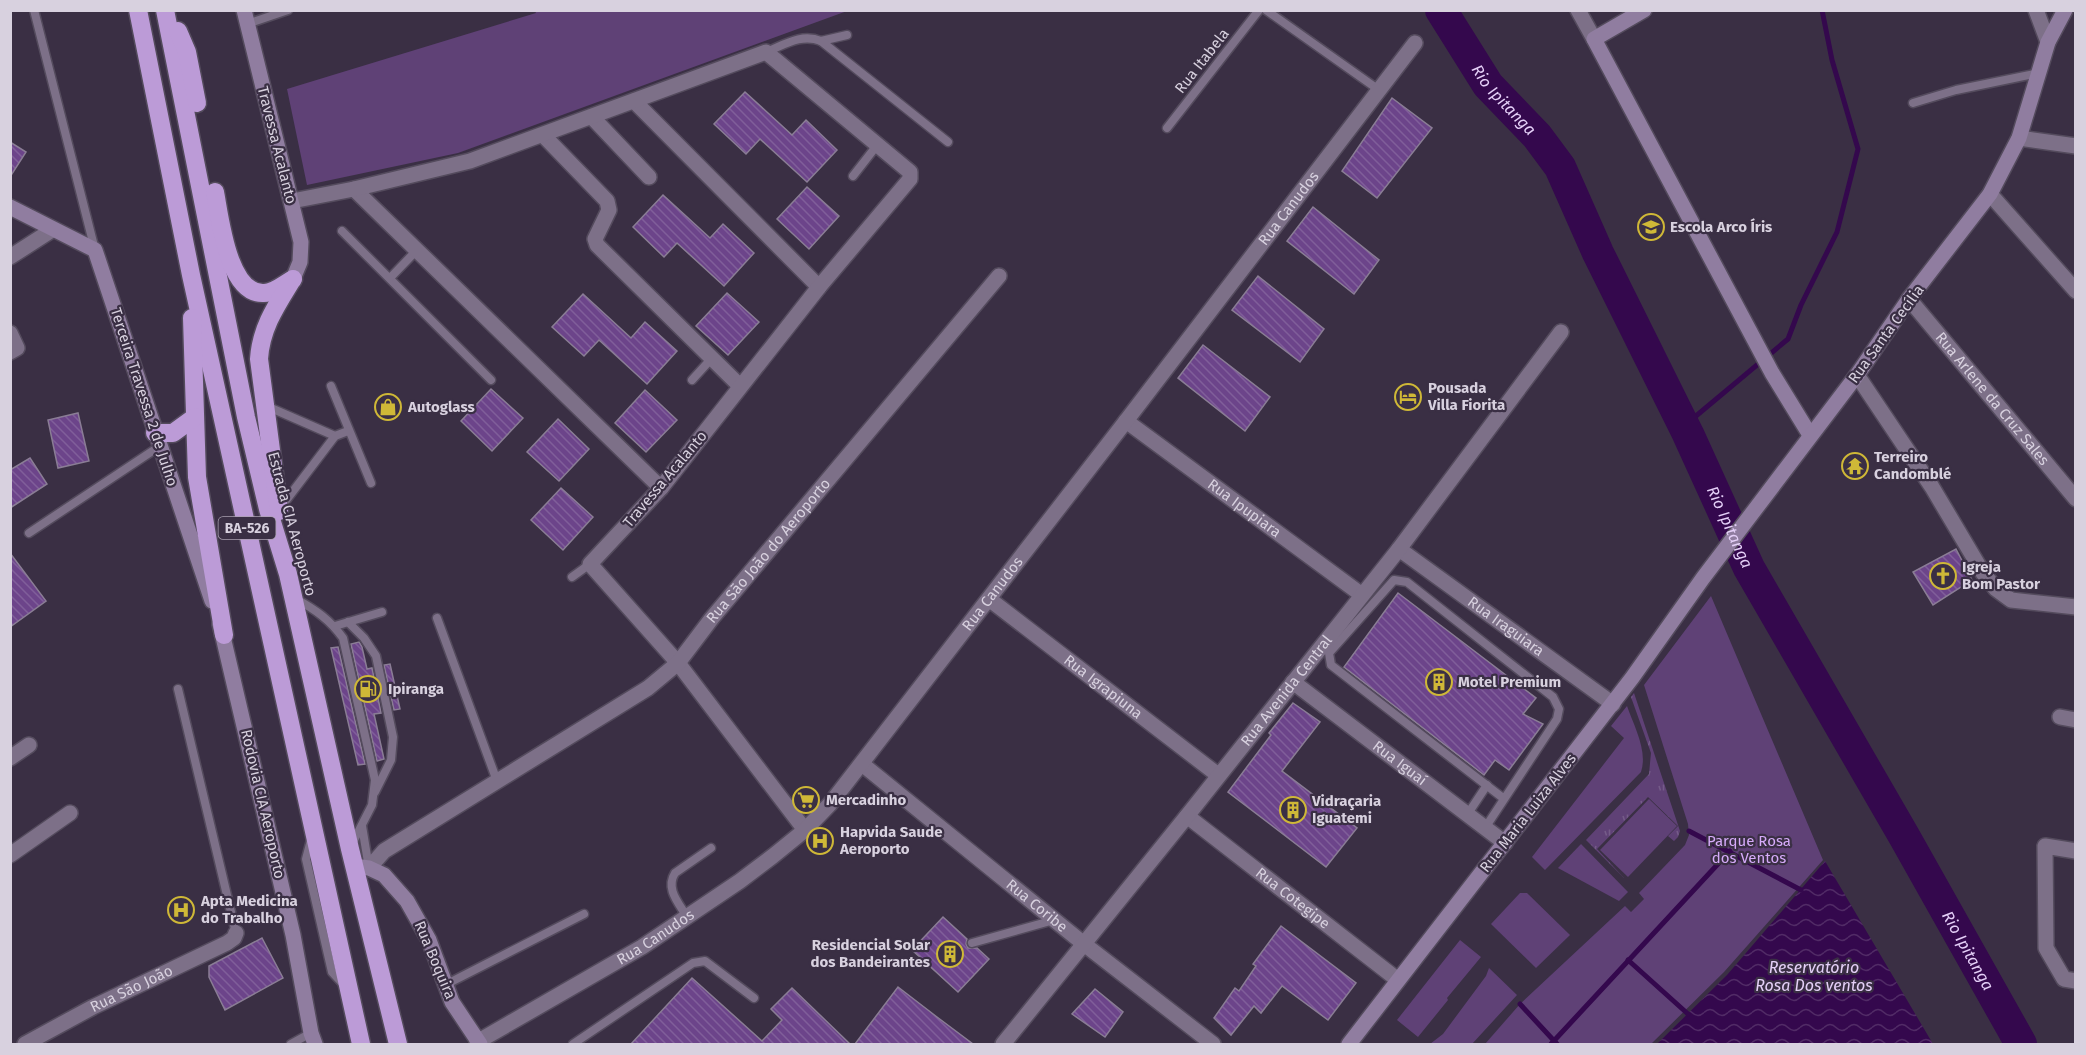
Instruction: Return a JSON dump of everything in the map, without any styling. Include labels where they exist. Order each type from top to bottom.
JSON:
[{"type":"highway","name":"BA-526","points":[[138,10],[191,275],[361,1044]]},
{"type":"highway","points":[[167,10],[187,52],[226,247],[235,270],[242,283],[252,292],[269,292],[293,279]]},
{"type":"highway","name":"Estrada CIA Aeroporto","points":[[167,10],[246,417],[268,509],[294,598],[398,1044]]},
{"type":"highway","points":[[191,275],[197,477],[224,635]]},
{"type":"highway","points":[[288,574],[288,549],[279,509],[259,359],[264,328],[293,279]]},
{"type":"highway","points":[[158,440],[173,433],[195,417]]},
{"type":"street","points":[[1578,10],[1757,346],[1810,435]]},
{"type":"street","points":[[1594,39],[1644,10]]},
{"type":"street","points":[[2036,10],[2048,42]]},
{"type":"street","name":"Rua Santa Cecília","points":[[1703,578],[1857,375],[1909,299],[1990,194],[2019,138],[2048,42],[2065,10]]},
{"type":"street","name":"Travessa Acalanto","points":[[245,17],[292,201],[301,252],[300,262],[293,279]]},
{"type":"street","name":"Rua Canudos","points":[[478,1043],[642,947],[687,917],[740,881],[805,830],[830,804],[1126,422],[1415,43]]},
{"type":"street","name":"Travessa Acalanto","points":[[292,201],[354,189],[470,161],[766,52],[910,172],[910,178],[819,287],[661,488],[590,564]]},
{"type":"street","points":[[634,101],[819,287]]},
{"type":"street","points":[[592,117],[649,177]]},
{"type":"street","points":[[543,135],[607,201],[609,210],[595,239],[597,245],[740,386]]},
{"type":"street","points":[[2019,138],[2076,146]]},
{"type":"street","points":[[354,189],[661,488]]},
{"type":"street","points":[[1990,194],[2076,291]]},
{"type":"street","points":[[10,207],[95,250]]},
{"type":"street","points":[[10,257],[52,230]]},
{"type":"street","name":"Terceira Travessa 2 de Julho","points":[[95,250],[224,635]]},
{"type":"street","name":"Rua São João do Aeroporto","points":[[497,781],[648,688],[678,663],[712,618],[999,276]]},
{"type":"street","name":"Rua Arlene da Cruz Sales","points":[[1909,299],[2076,499]]},
{"type":"street","name":"Rua Avenida Central","points":[[1003,1044],[1188,816],[1218,775],[1399,549],[1561,332]]},
{"type":"street","points":[[10,333],[17,348],[10,352]]},
{"type":"street","points":[[1857,375],[1932,487],[1983,573],[1996,589],[2011,600],[2076,607]]},
{"type":"street","name":"Rua Ipupiara","points":[[1126,422],[1362,596]]},
{"type":"street","name":"Rua Iraguiara","points":[[1399,549],[1613,704]]},
{"type":"street","points":[[590,564],[678,663],[805,830]]},
{"type":"street","name":"Rua Maria Luiza Alves","points":[[1349,1044],[1613,704],[1703,578]]},
{"type":"street","name":"Rua Igrapiuna","points":[[989,599],[1218,775]]},
{"type":"street","name":"Rodovia CIA Aeroporto","points":[[224,635],[293,935],[313,1039]]},
{"type":"street","name":"Rua Iguaí","points":[[1293,682],[1505,843]]},
{"type":"street","points":[[10,758],[29,745]]},
{"type":"street","name":"Rua Coribe","points":[[862,764],[1084,944],[1213,1044]]},
{"type":"street","points":[[357,861],[384,851],[497,781]]},
{"type":"street","points":[[10,855],[70,813]]},
{"type":"street","name":"Rua Cotegipe","points":[[1188,816],[1398,980]]},
{"type":"street","points":[[2076,851],[2045,846],[2046,948],[2064,979],[2076,981]]},
{"type":"street","name":"Rua Boquira","points":[[357,861],[384,875],[407,901],[429,940],[452,1002],[478,1043]]},
{"type":"street","name":"Rua São João","points":[[26,1044],[93,1007],[227,943],[234,938],[236,933]]},
{"type":"lane","points":[[34,10],[95,250]]},
{"type":"lane","points":[[245,17],[288,10]]},
{"type":"lane","name":"Rua Itabela","points":[[1167,128],[1259,10]]},
{"type":"lane","points":[[1266,10],[1379,90]]},
{"type":"lane","points":[[1280,19],[1284,10]]},
{"type":"lane","points":[[821,41],[847,35]]},
{"type":"lane","points":[[766,52],[802,38],[811,37],[821,41],[948,142]]},
{"type":"lane","points":[[1913,103],[1956,90],[2039,73]]},
{"type":"lane","points":[[853,176],[878,144]]},
{"type":"lane","points":[[342,231],[492,380]]},
{"type":"lane","points":[[390,278],[417,250]]},
{"type":"lane","points":[[692,380],[711,358]]},
{"type":"lane","points":[[331,386],[371,483]]},
{"type":"lane","points":[[264,405],[335,436]]},
{"type":"lane","points":[[279,509],[335,436],[348,431]]},
{"type":"lane","points":[[29,533],[158,440]]},
{"type":"lane","points":[[572,577],[590,564]]},
{"type":"lane","points":[[1485,828],[1557,719],[1559,709],[1556,700],[1407,582],[1394,580],[1329,653],[1329,660],[1334,668],[1503,798]]},
{"type":"lane","points":[[294,598],[322,614],[335,626],[343,638],[375,780],[372,805],[362,825],[357,861]]},
{"type":"lane","points":[[335,626],[382,612]]},
{"type":"lane","points":[[437,618],[497,781]]},
{"type":"lane","points":[[348,622],[364,638],[376,656],[393,737],[391,760],[374,795]]},
{"type":"lane","points":[[178,688],[236,933]]},
{"type":"lane","points":[[1467,814],[1487,785]]},
{"type":"lane","points":[[357,861],[362,825]]},
{"type":"lane","points":[[687,917],[671,890],[672,878],[675,873],[711,848]]},
{"type":"lane","points":[[445,985],[584,914]]},
{"type":"lane","points":[[972,943],[1054,920]]},
{"type":"lane","points":[[573,1044],[693,963],[705,961],[754,998]]},
{"type":"lane","points":[[291,1044],[313,1039]]},
{"type":"green space","points":[[535,10],[847,11],[458,153],[307,185],[287,89],[536,13]]},
{"type":"green space","name":"Parque Rosa dos Ventos","points":[[1711,596],[1823,860],[1724,972],[1651,1044],[1485,1044],[1520,1004],[1625,906],[1631,912],[1644,899],[1639,893],[1685,845],[1689,835],[1688,824],[1644,685]]},
{"type":"green space","points":[[1634,693],[1680,831],[1674,841],[1668,836],[1678,826],[1648,797],[1597,849],[1625,879],[1586,840],[1649,774],[1651,753],[1631,697]]},
{"type":"green space","points":[[1627,706],[1643,756],[1641,772],[1545,870],[1532,857],[1624,738],[1611,726]]},
{"type":"green space","points":[[1649,799],[1677,826],[1628,877],[1600,850]]},
{"type":"green space","points":[[1581,844],[1628,892],[1619,901],[1558,868]]},
{"type":"green space","points":[[1520,893],[1527,893],[1570,935],[1536,968],[1491,924]]},
{"type":"green space","points":[[1460,940],[1481,957],[1418,1037],[1397,1020]]},
{"type":"green space","points":[[1489,968],[1517,995],[1472,1044],[1430,1044],[1443,1034],[1486,976]]},
{"type":"water","name":"Reservatório Rosa Dos ventos","points":[[1825,861],[1933,1044],[1657,1044],[1727,975]]},
{"type":"building","points":[[745,92],[792,135],[806,120],[837,150],[807,182],[760,139],[746,154],[714,124]]},
{"type":"building","points":[[1392,98],[1432,128],[1377,198],[1342,171]]},
{"type":"building","points":[[10,142],[26,152],[10,177]]},
{"type":"building","points":[[807,187],[839,216],[809,249],[777,219]]},
{"type":"building","points":[[663,195],[710,238],[723,224],[754,253],[724,286],[677,243],[664,257],[633,227]]},
{"type":"building","points":[[1313,207],[1379,260],[1354,294],[1287,241]]},
{"type":"building","points":[[1258,276],[1324,329],[1300,362],[1232,310]]},
{"type":"building","points":[[727,293],[759,322],[728,355],[696,326]]},
{"type":"building","points":[[583,294],[631,338],[645,322],[677,351],[647,384],[599,340],[584,356],[552,327]]},
{"type":"building","points":[[1203,345],[1270,397],[1245,431],[1178,378]]},
{"type":"building","points":[[491,389],[523,418],[492,451],[461,421]]},
{"type":"building","points":[[645,390],[677,420],[646,452],[615,423]]},
{"type":"building","points":[[78,413],[89,461],[58,468],[48,420]]},
{"type":"building","points":[[558,419],[589,449],[559,481],[527,452]]},
{"type":"building","points":[[30,458],[47,484],[10,508],[10,470]]},
{"type":"building","points":[[561,488],[593,517],[563,550],[531,520]]},
{"type":"building","name":"Igreja Bom Pastor","points":[[1956,549],[1972,580],[1933,605],[1913,572]]},
{"type":"building","points":[[10,553],[46,601],[10,627]]},
{"type":"building","name":"Motel Premium","points":[[1398,593],[1536,698],[1523,714],[1543,724],[1509,770],[1495,760],[1484,775],[1344,667]]},
{"type":"building","points":[[359,642],[367,669],[372,668],[381,713],[374,714],[384,759],[377,761],[351,644]]},
{"type":"building","points":[[338,647],[365,764],[358,765],[331,648]]},
{"type":"building","points":[[390,664],[400,709],[394,710],[384,665]]},
{"type":"building","name":"Vidraçaria Iguatemi","points":[[1293,703],[1320,722],[1282,771],[1357,828],[1326,867],[1228,792]]},
{"type":"building","name":"Residencial Solar dos Bandeirantes","points":[[943,917],[967,939],[968,948],[977,948],[989,959],[958,992],[912,950]]},
{"type":"building","points":[[1281,926],[1356,983],[1328,1020],[1282,986],[1261,1013],[1254,1006],[1231,1035],[1214,1018],[1235,988],[1239,991],[1256,966],[1253,964]]},
{"type":"building","points":[[262,938],[283,978],[225,1010],[209,977],[209,966]]},
{"type":"building","points":[[692,978],[762,1041],[782,1020],[771,1009],[792,988],[850,1044],[631,1044]]},
{"type":"building","points":[[898,987],[937,1017],[973,1044],[855,1044]]},
{"type":"building","points":[[1095,989],[1123,1012],[1105,1037],[1072,1014]]},
{"type":"waterway","name":"Rio Ipitanga","points":[[1441,10],[1488,85],[1537,136],[1560,167],[1598,253],[1688,434],[1749,568],[2021,1044]]},
{"type":"waterway","points":[[1684,426],[1788,339],[1801,305],[1837,232],[1858,149],[1832,60],[1822,10]]},
{"type":"waterway","points":[[1689,831],[1801,890]]},
{"type":"waterway","points":[[1551,1044],[1730,851]]},
{"type":"waterway","points":[[1628,960],[1688,1014]]},
{"type":"waterway","points":[[1520,1004],[1557,1044]]},
{"type":"place","name":"Escola Arco Íris","points":[[1651,227]]},
{"type":"place","name":"Pousada Villa Fiorita","points":[[1408,397]]},
{"type":"place","name":"Autoglass","points":[[388,407]]},
{"type":"place","name":"Terreiro Candomblé","points":[[1855,466]]},
{"type":"place","name":"Igreja Bom Pastor","points":[[1943,576]]},
{"type":"place","name":"Motel Premium","points":[[1439,682]]},
{"type":"place","name":"Ipiranga","points":[[368,689]]},
{"type":"place","name":"Mercadinho","points":[[806,800]]},
{"type":"place","name":"Vidraçaria Iguatemi","points":[[1293,810]]},
{"type":"place","name":"Hapvida Saude Aeroporto","points":[[820,841]]},
{"type":"place","name":"Apta Medicina do Trabalho","points":[[181,910]]},
{"type":"place","name":"Residencial Solar dos Bandeirantes","points":[[950,954]]}]
